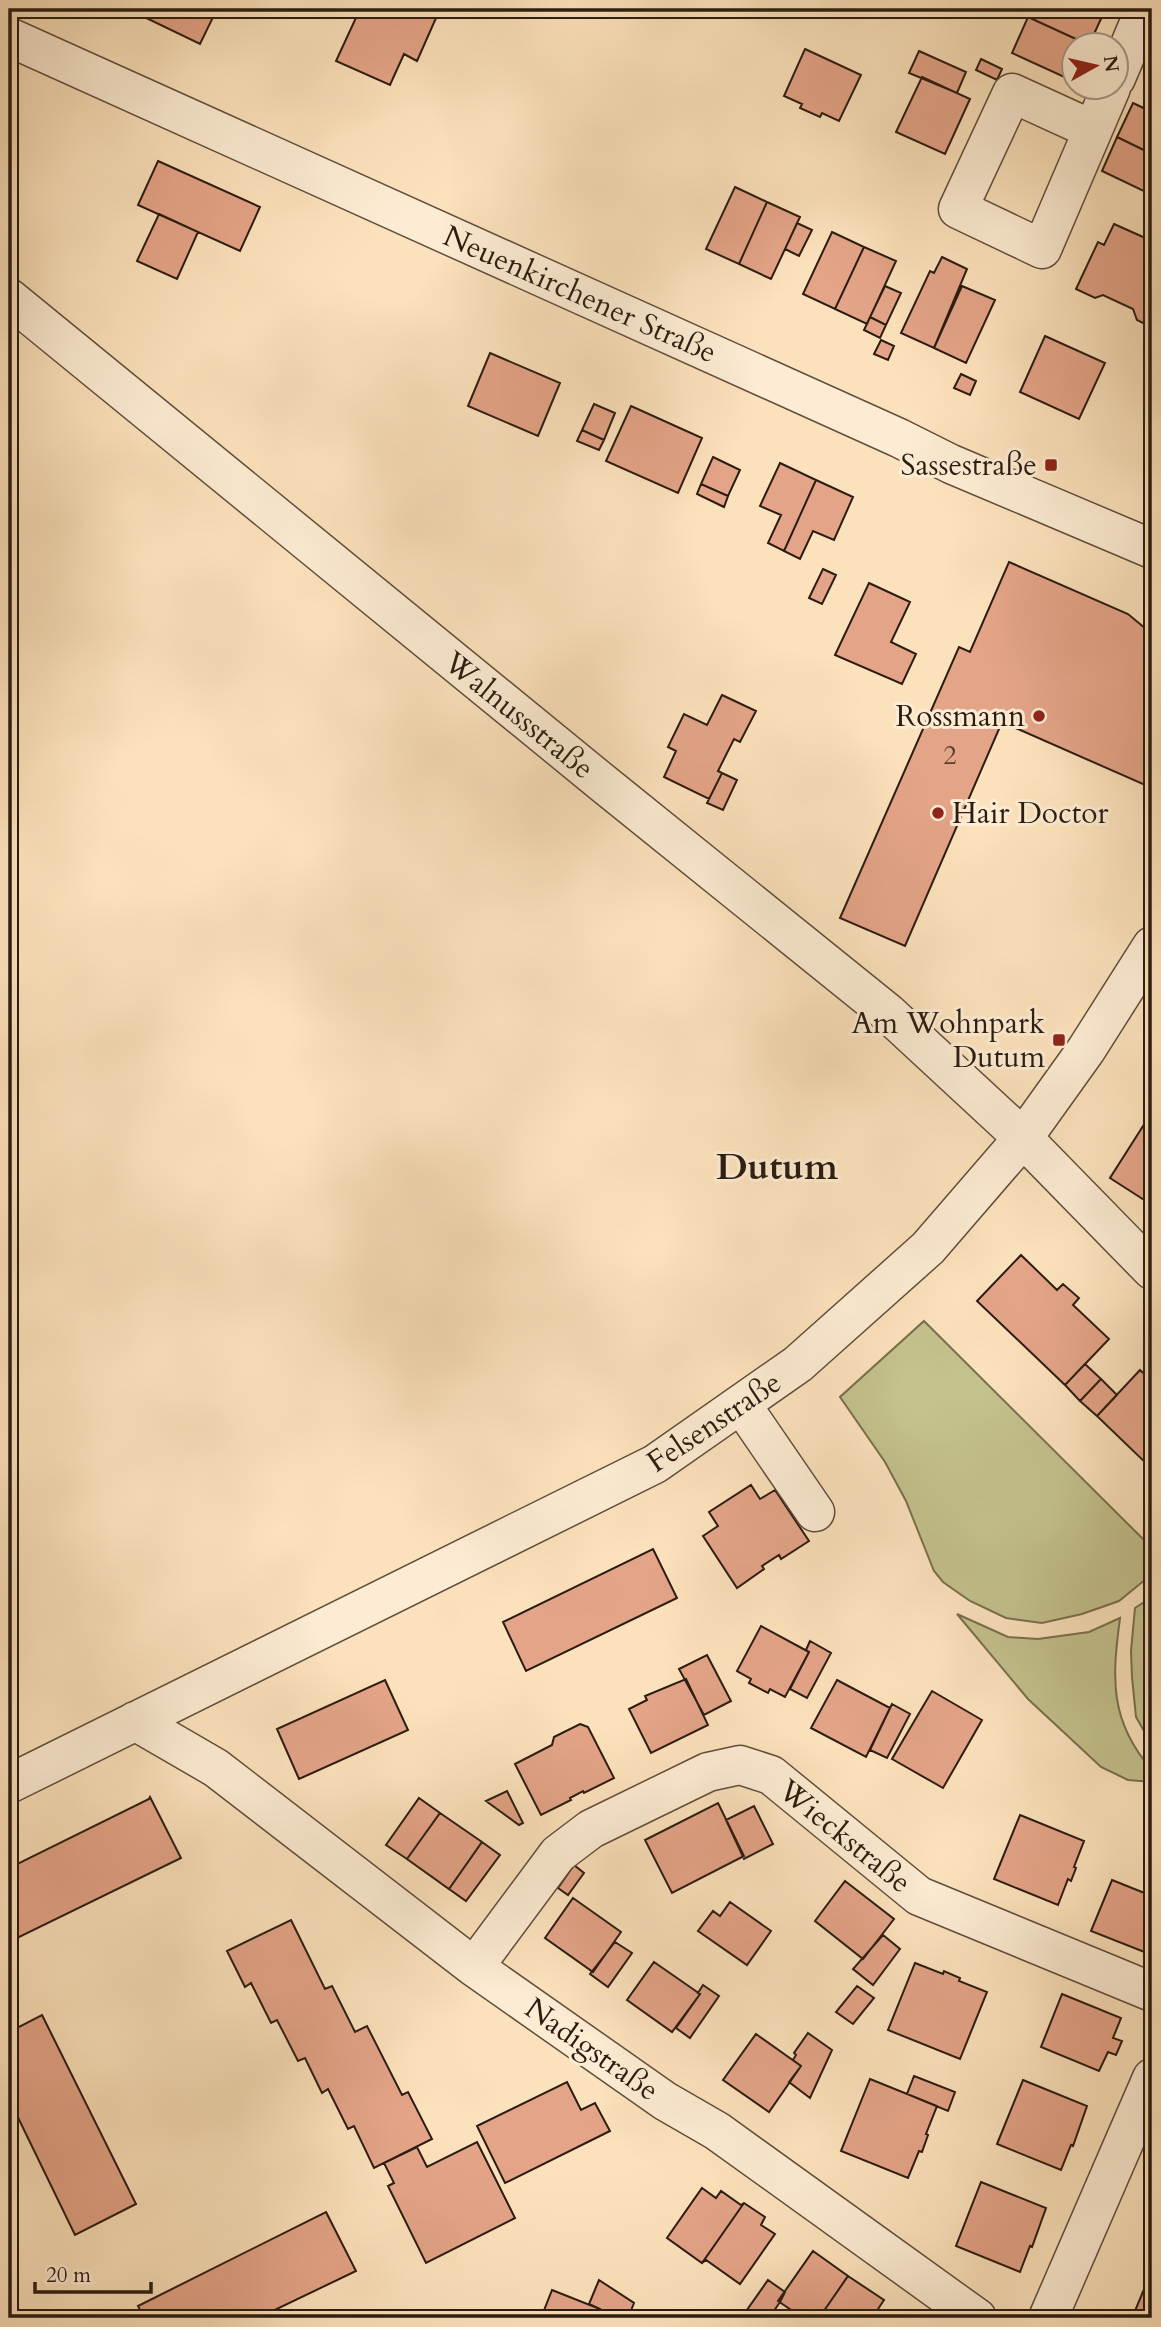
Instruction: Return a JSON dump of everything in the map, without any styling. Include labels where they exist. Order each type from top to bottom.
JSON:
[{"type":"street","points":[[1130,44],[1145,9]]},
{"type":"street","name":"Neuenkirchener Straße","points":[[9,37],[899,438],[951,464],[1152,548]]},
{"type":"street","points":[[1093,130],[1105,102]]},
{"type":"street","name":"Walnussstraße","points":[[9,298],[888,1013],[1023,1138],[1152,1270]]},
{"type":"street","name":"Felsenstraße","points":[[9,1784],[655,1464],[798,1364],[928,1248],[1023,1138],[1086,1050],[1152,946]]},
{"type":"street","points":[[741,1404],[815,1512]]},
{"type":"street","name":"Nadigstraße","points":[[135,1721],[216,1768],[474,1967],[665,2101],[717,2131],[977,2318]]},
{"type":"street","name":"Wieckstraße","points":[[474,1967],[558,1854],[591,1829],[708,1772],[740,1765],[771,1775],[919,1896],[1152,1992]]},
{"type":"street","points":[[1048,2318],[1152,2078]]},
{"type":"shaded area","points":[[924,1321],[1152,1548],[1152,1574],[1119,1601],[1082,1614],[1042,1623],[1006,1618],[970,1601],[943,1582],[934,1571],[906,1501],[885,1462],[840,1397]]},
{"type":"shaded area","points":[[1152,1597],[1152,1745],[1136,1717],[1131,1651],[1135,1608]]},
{"type":"shaded area","points":[[957,1614],[1008,1637],[1038,1639],[1089,1632],[1120,1618],[1115,1680],[1117,1698],[1128,1734],[1152,1770],[1152,1782],[1128,1780],[1101,1767],[1028,1699]]},
{"type":"building","points":[[141,9],[217,9],[200,44],[138,14]]},
{"type":"building","points":[[360,9],[440,9],[417,61],[404,54],[390,85],[336,61]]},
{"type":"building","points":[[1032,9],[1105,10],[1095,32],[1061,32],[1028,17]]},
{"type":"building","points":[[1028,17],[1061,32],[1060,75],[1012,53]]},
{"type":"building","points":[[805,49],[861,75],[839,121],[822,113],[820,117],[800,108],[802,104],[784,96]]},
{"type":"building","points":[[919,51],[966,72],[957,93],[909,73]]},
{"type":"building","points":[[981,59],[1002,69],[997,80],[976,70]]},
{"type":"building","points":[[922,77],[970,99],[945,154],[896,132]]},
{"type":"building","points":[[1133,103],[1152,112],[1152,154],[1117,137]]},
{"type":"building","points":[[1117,137],[1152,154],[1152,195],[1102,171]]},
{"type":"building","points":[[158,161],[260,207],[240,251],[138,205]]},
{"type":"building","points":[[735,187],[767,202],[739,264],[706,249]]},
{"type":"building","points":[[767,202],[800,217],[771,279],[739,264]]},
{"type":"building","points":[[159,214],[198,232],[177,279],[137,261]]},
{"type":"building","points":[[797,223],[812,230],[799,256],[785,249]]},
{"type":"building","points":[[1114,224],[1152,241],[1152,323],[1147,325],[1137,320],[1133,309],[1103,295],[1095,298],[1076,289],[1098,242],[1104,245]]},
{"type":"building","points":[[832,232],[864,247],[835,309],[803,294]]},
{"type":"building","points":[[864,247],[896,261],[867,324],[835,309]]},
{"type":"building","points":[[942,257],[967,269],[934,348],[901,333],[930,271],[934,273]]},
{"type":"building","points":[[885,286],[901,293],[886,325],[870,317]]},
{"type":"building","points":[[962,286],[995,300],[966,363],[934,348]]},
{"type":"building","points":[[870,317],[886,325],[880,338],[864,330]]},
{"type":"building","points":[[1045,336],[1105,363],[1079,419],[1020,392]]},
{"type":"building","points":[[881,340],[894,346],[888,360],[874,354]]},
{"type":"building","points":[[490,353],[560,383],[538,436],[468,406]]},
{"type":"building","points":[[961,374],[976,381],[970,395],[954,388]]},
{"type":"building","points":[[594,404],[615,413],[604,440],[582,430]]},
{"type":"building","points":[[631,406],[702,438],[678,493],[606,461]]},
{"type":"building","points":[[582,430],[604,440],[599,450],[577,441]]},
{"type":"building","points":[[713,457],[740,470],[728,496],[701,484]]},
{"type":"building","points":[[780,463],[816,480],[784,551],[768,543],[781,515],[760,506]]},
{"type":"building","points":[[816,480],[853,497],[834,540],[813,531],[800,559],[784,551]]},
{"type":"building","points":[[701,484],[728,496],[724,507],[697,494]]},
{"type":"building","points":[[1009,562],[1128,614],[1152,634],[1152,788],[1002,722],[905,946],[840,918],[959,647],[970,652]]},
{"type":"building","points":[[823,569],[836,575],[822,604],[809,598]]},
{"type":"building","points":[[869,583],[910,602],[891,642],[916,654],[902,684],[835,655]]},
{"type":"building","points":[[722,695],[756,711],[740,742],[734,739],[718,771],[722,773],[709,799],[664,777],[676,751],[668,747],[684,714],[707,725]]},
{"type":"building","points":[[722,773],[737,780],[723,810],[707,803]]},
{"type":"building","points":[[1152,1112],[1152,1205],[1110,1178]]},
{"type":"building","points":[[1021,1255],[1057,1290],[1063,1284],[1079,1298],[1073,1305],[1109,1339],[1065,1385],[977,1301]]},
{"type":"building","points":[[1085,1364],[1101,1379],[1080,1401],[1065,1385]]},
{"type":"building","points":[[1140,1370],[1152,1381],[1152,1469],[1097,1416]]},
{"type":"building","points":[[1101,1379],[1117,1395],[1097,1416],[1080,1401]]},
{"type":"building","points":[[751,1485],[760,1499],[775,1490],[809,1541],[781,1559],[779,1555],[762,1566],[764,1569],[737,1588],[703,1536],[718,1526],[709,1512]]},
{"type":"building","points":[[653,1549],[677,1598],[526,1671],[503,1622]]},
{"type":"building","points":[[761,1626],[809,1652],[785,1697],[770,1689],[768,1693],[749,1683],[751,1679],[737,1671]]},
{"type":"building","points":[[810,1641],[831,1653],[807,1698],[790,1689],[809,1652],[806,1650]]},
{"type":"building","points":[[707,1655],[731,1701],[704,1715],[679,1669]]},
{"type":"building","points":[[686,1679],[708,1725],[651,1753],[629,1709],[647,1700],[645,1696]]},
{"type":"building","points":[[385,1680],[408,1730],[299,1779],[277,1729]]},
{"type":"building","points":[[837,1680],[890,1708],[866,1757],[811,1728]]},
{"type":"building","points":[[932,1691],[982,1720],[943,1788],[892,1759]]},
{"type":"building","points":[[892,1704],[910,1714],[887,1758],[870,1750]]},
{"type":"building","points":[[580,1724],[588,1727],[614,1778],[584,1793],[583,1791],[541,1815],[515,1764],[552,1745],[554,1737]]},
{"type":"building","points":[[507,1791],[523,1823],[519,1825],[486,1801]]},
{"type":"building","points":[[150,1797],[181,1858],[9,1942],[9,1868]]},
{"type":"building","points":[[419,1798],[440,1813],[407,1859],[386,1845]]},
{"type":"building","points":[[718,1803],[744,1856],[672,1893],[645,1840]]},
{"type":"building","points":[[754,1806],[773,1844],[744,1859],[726,1820]]},
{"type":"building","points":[[440,1813],[482,1842],[449,1889],[407,1859]]},
{"type":"building","points":[[1020,1815],[1084,1841],[1071,1881],[1068,1879],[1058,1905],[994,1879]]},
{"type":"building","points":[[482,1842],[500,1855],[466,1901],[449,1889]]},
{"type":"building","points":[[574,1865],[584,1873],[568,1895],[558,1888]]},
{"type":"building","points":[[1112,1880],[1152,1896],[1152,1955],[1091,1931]]},
{"type":"building","points":[[845,1881],[894,1919],[863,1959],[815,1921]]},
{"type":"building","points":[[573,1898],[621,1932],[593,1972],[545,1938]]},
{"type":"building","points":[[730,1902],[771,1931],[747,1965],[698,1931],[713,1911],[720,1916]]},
{"type":"building","points":[[291,1920],[325,1989],[332,1986],[355,2032],[367,2026],[402,2095],[408,2092],[432,2139],[374,2168],[354,2126],[348,2129],[328,2089],[322,2093],[305,2058],[298,2061],[277,2020],[271,2023],[251,1983],[245,1987],[227,1951]]},
{"type":"building","points":[[883,1935],[900,1949],[873,1985],[853,1969]]},
{"type":"building","points":[[615,1942],[632,1953],[608,1987],[590,1974]]},
{"type":"building","points":[[654,1962],[700,1994],[672,2032],[627,2000]]},
{"type":"building","points":[[915,1963],[943,1974],[944,1971],[960,1978],[959,1981],[987,1992],[960,2059],[888,2030]]},
{"type":"building","points":[[703,1985],[719,1996],[690,2038],[676,2028],[700,1994],[698,1993]]},
{"type":"building","points":[[857,1986],[874,1998],[853,2024],[836,2012]]},
{"type":"building","points":[[1062,1994],[1121,2018],[1113,2038],[1122,2041],[1116,2055],[1108,2052],[1099,2071],[1041,2047]]},
{"type":"building","points":[[42,2015],[136,2204],[75,2235],[9,2099],[9,2032]]},
{"type":"building","points":[[808,2033],[832,2050],[810,2098],[789,2082],[801,2066],[793,2060],[796,2055],[794,2053]]},
{"type":"building","points":[[756,2034],[801,2066],[769,2112],[723,2080]]},
{"type":"building","points":[[914,2076],[955,2092],[948,2111],[907,2094]]},
{"type":"building","points":[[870,2079],[937,2106],[922,2152],[919,2151],[908,2178],[841,2151]]},
{"type":"building","points":[[1023,2080],[1087,2106],[1061,2170],[997,2144]]},
{"type":"building","points":[[567,2082],[581,2110],[595,2103],[610,2131],[505,2183],[477,2126]]},
{"type":"building","points":[[477,2142],[515,2218],[426,2263],[388,2186],[394,2183],[384,2163],[417,2147],[427,2167]]},
{"type":"building","points":[[981,2182],[1046,2208],[1020,2272],[956,2246]]},
{"type":"building","points":[[702,2188],[716,2198],[721,2191],[741,2205],[744,2203],[702,2263],[667,2238]]},
{"type":"building","points":[[744,2203],[765,2217],[761,2225],[775,2234],[740,2284],[706,2260],[702,2263]]},
{"type":"building","points":[[326,2212],[356,2271],[258,2318],[144,2318],[138,2306]]},
{"type":"building","points":[[813,2251],[848,2276],[819,2318],[803,2318],[778,2301]]},
{"type":"building","points":[[1152,2270],[1152,2318],[1132,2318]]},
{"type":"building","points":[[848,2276],[884,2300],[872,2318],[819,2318]]},
{"type":"building","points":[[599,2280],[634,2303],[628,2318],[597,2318],[600,2309],[589,2304]]},
{"type":"building","points":[[768,2280],[785,2292],[780,2302],[769,2318],[743,2318],[742,2317]]},
{"type":"building","points":[[552,2290],[600,2309],[597,2318],[541,2318]]},
{"type":"place","name":"Sassestraße","points":[[1051,465]]},
{"type":"place","name":"Rossmann","points":[[1039,716]]},
{"type":"place","name":"Hair Doctor","points":[[938,813]]},
{"type":"place","name":"Am Wohnpark Dutum","points":[[1059,1040]]},
{"type":"district","name":"Dutum","points":[[777,1166]]}]
